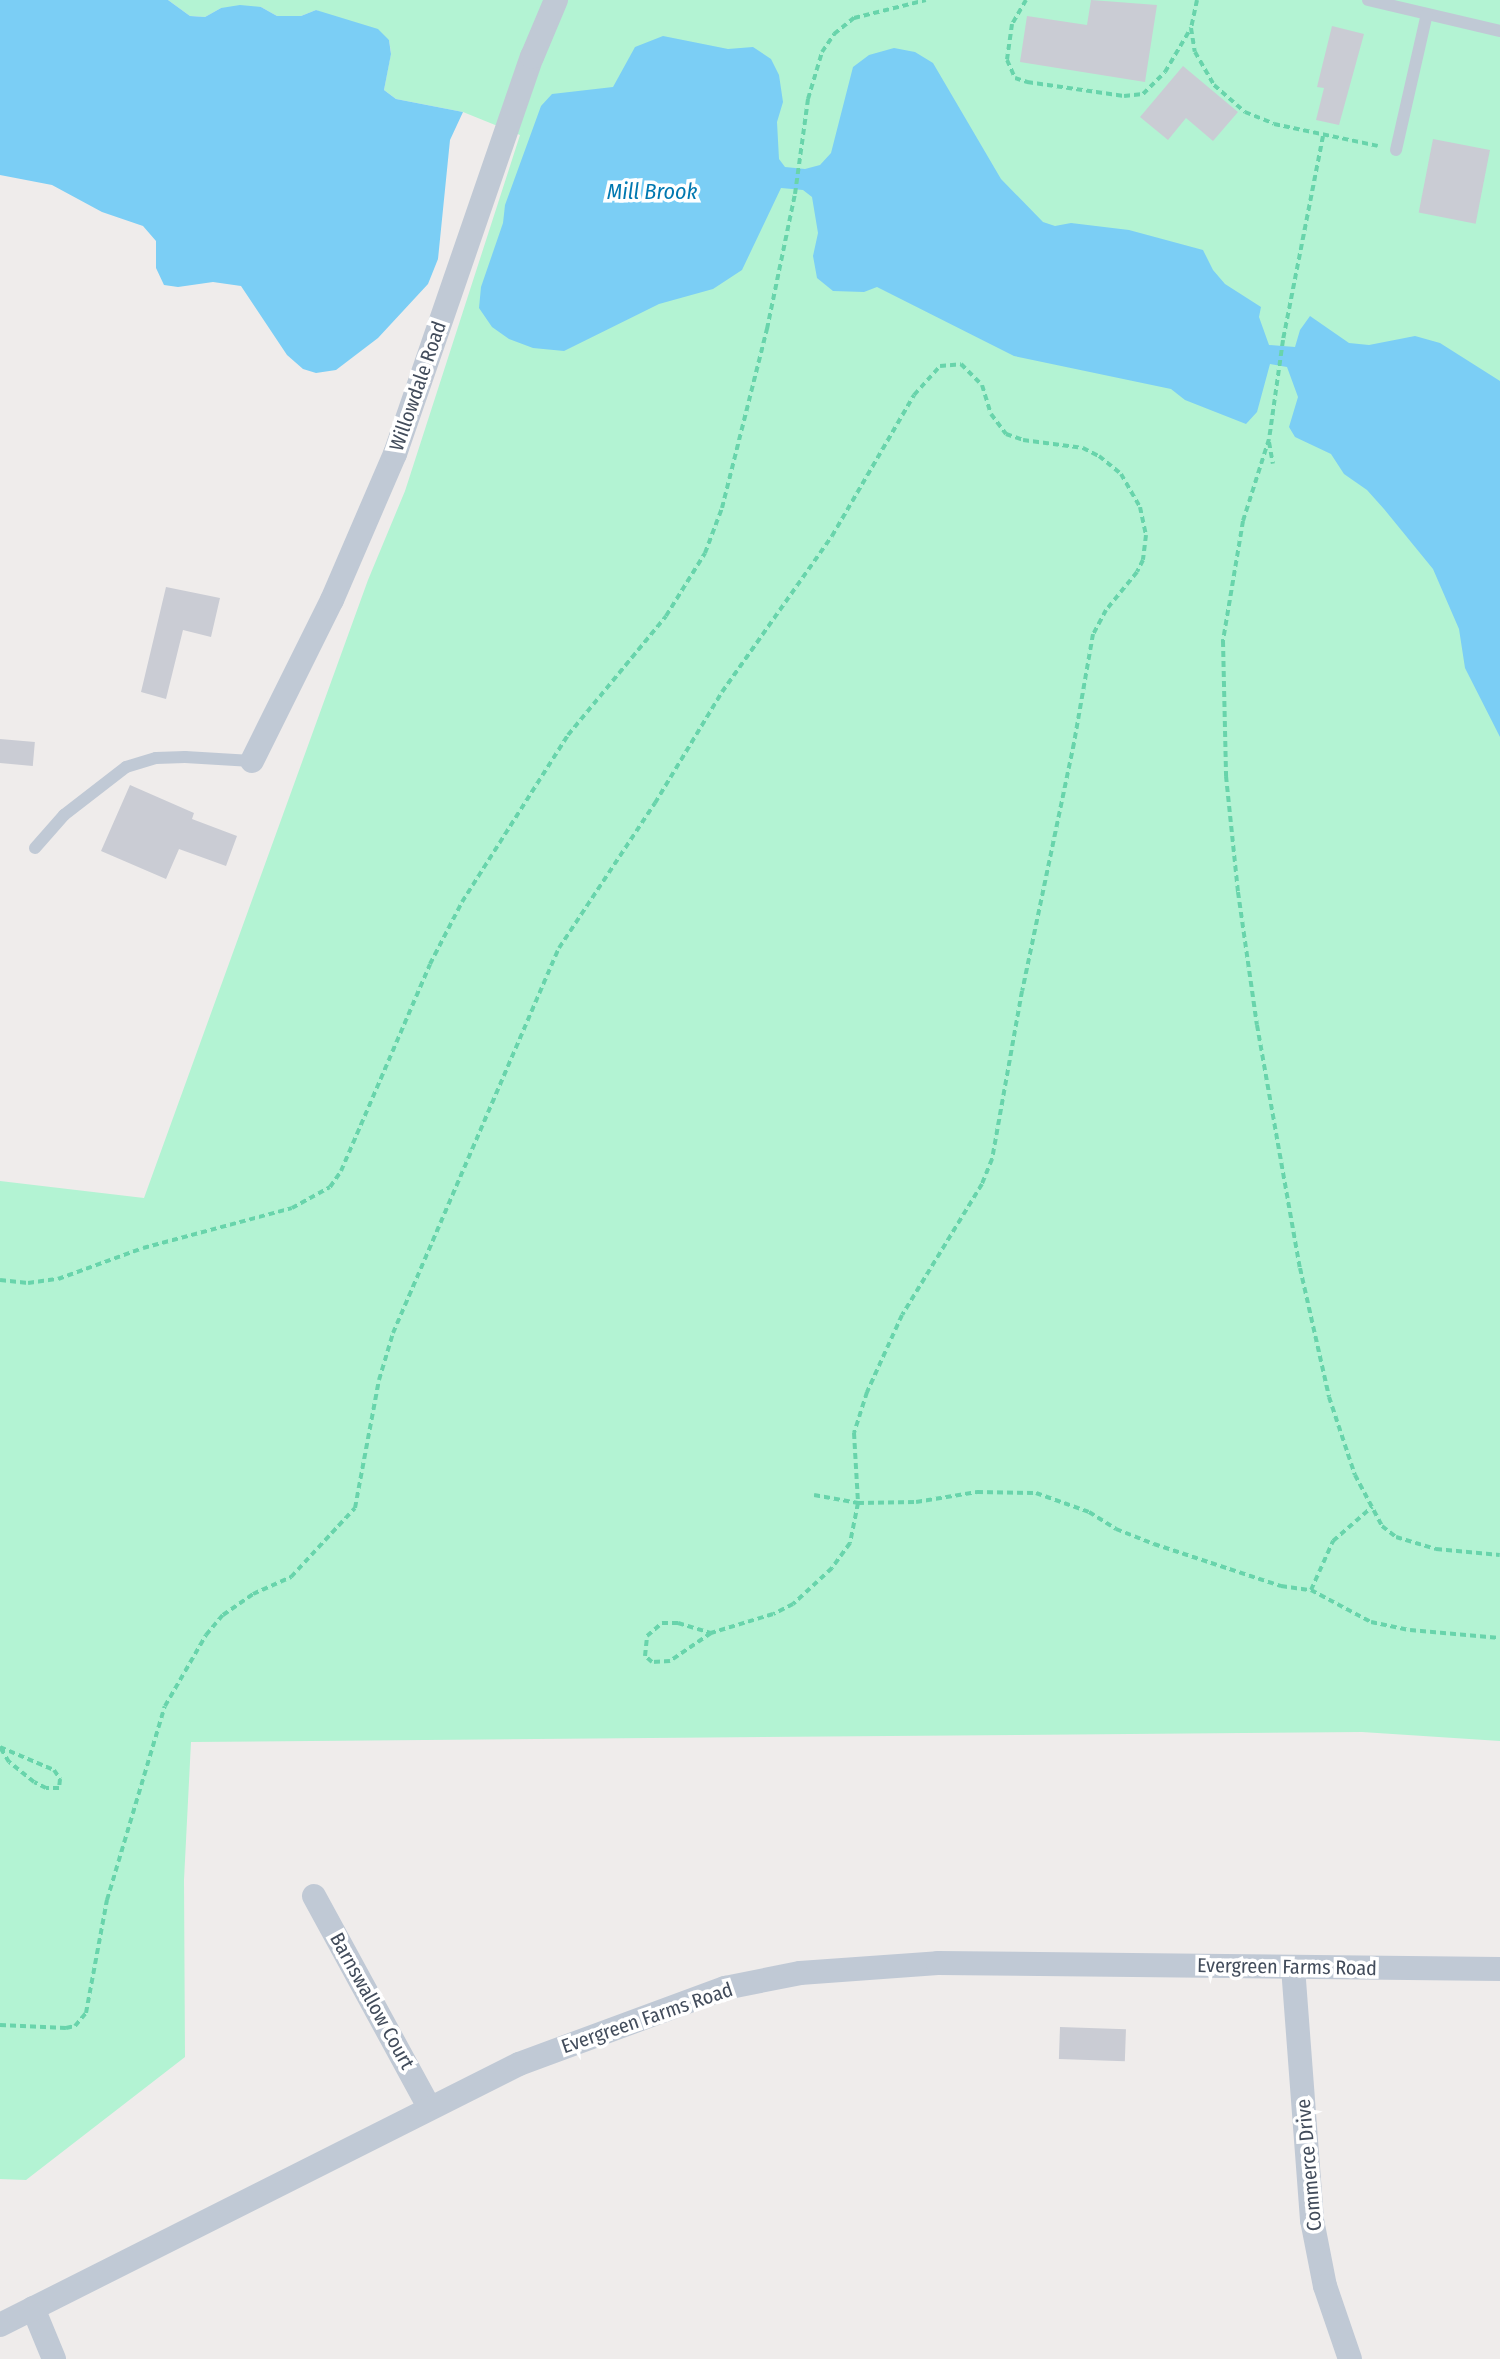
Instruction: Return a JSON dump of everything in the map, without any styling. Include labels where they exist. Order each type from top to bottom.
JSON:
[{"type":"street","name":"Willowdale Road","points":[[252,761],[332,600],[395,454],[532,57],[556,0]]},
{"type":"street","name":"Barnswallow Court","points":[[314,1896],[429,2107]]},
{"type":"street","name":"Evergreen Farms Road","points":[[0,2325],[519,2064],[725,1988],[800,1973],[938,1963],[1500,1969]]},
{"type":"street","name":"Commerce Drive","points":[[1293,1967],[1312,2220],[1325,2286],[1350,2359]]},
{"type":"street","points":[[33,2308],[54,2359]]},
{"type":"lane","points":[[1368,0],[1500,31]]},
{"type":"lane","points":[[1396,150],[1427,14]]},
{"type":"lane","points":[[35,848],[64,815],[126,767],[156,758],[252,761]]},
{"type":"path","points":[[0,1280],[28,1283],[58,1279],[143,1248],[292,1208],[330,1187],[341,1171],[430,964],[462,902],[560,745],[673,607],[705,553],[722,508],[767,329],[795,194],[816,65],[834,34],[866,13],[926,0]]},
{"type":"path","points":[[1026,0],[1012,24],[1007,60],[1015,78],[1124,96],[1143,94],[1165,72],[1191,28],[1197,0]]},
{"type":"path","points":[[1191,28],[1195,52],[1208,77],[1245,112],[1274,124],[1396,150]]},
{"type":"path","points":[[1323,136],[1283,340],[1269,439],[1243,521],[1228,598],[1221,680],[1226,776],[1257,1025],[1300,1268],[1329,1397],[1355,1475],[1382,1526],[1396,1537],[1436,1549],[1500,1555]]},
{"type":"path","points":[[0,2025],[66,2028],[75,2026],[86,2013],[107,1900],[165,1706],[206,1635],[223,1615],[253,1594],[291,1577],[342,1526],[355,1508],[379,1380],[393,1333],[559,948],[655,803],[722,692],[832,536],[914,395],[933,371],[954,363],[975,375],[991,414],[1006,434],[1083,448],[1099,456],[1121,474],[1140,507],[1145,547],[1137,572],[1099,621],[1086,662],[1074,743],[1023,982],[992,1159],[982,1184],[902,1315],[867,1392],[853,1441],[858,1503],[850,1543],[844,1555],[801,1598],[773,1614],[711,1633],[670,1661],[652,1662],[645,1656],[647,1636],[662,1623],[678,1623],[711,1633]]},
{"type":"path","points":[[1269,439],[1273,464]]},
{"type":"path","points":[[814,1495],[858,1503],[916,1502],[977,1492],[1036,1493],[1089,1512],[1116,1529],[1154,1544],[1281,1586],[1311,1590],[1351,1614],[1384,1625],[1500,1638]]},
{"type":"path","points":[[1311,1590],[1333,1541],[1372,1507]]},
{"type":"path","points":[[0,1747],[54,1770],[60,1779],[59,1788],[46,1788],[34,1782],[9,1762],[0,1747]]},
{"type":"green space","points":[[168,0],[1500,0],[1500,1741],[1362,1732],[191,1742],[184,1880],[185,2057],[26,2180],[0,2179],[0,1181],[144,1198],[368,580],[405,491],[520,135],[463,112],[396,99],[384,90],[391,53],[389,40],[316,10],[301,16],[277,16],[261,7],[221,8],[205,17],[190,16]]},
{"type":"water","points":[[0,0],[168,0],[190,16],[205,17],[221,8],[240,5],[261,7],[277,16],[301,16],[316,10],[378,29],[389,40],[391,54],[384,90],[396,99],[463,112],[450,140],[438,259],[428,284],[378,338],[336,370],[316,373],[303,369],[287,355],[241,286],[213,282],[178,287],[164,285],[156,268],[156,241],[143,226],[102,212],[52,185],[0,175]]},
{"type":"water","name":"Mill Brook","points":[[663,36],[728,49],[753,47],[771,59],[779,75],[783,102],[777,122],[779,159],[785,167],[805,169],[820,165],[831,153],[853,67],[869,55],[894,48],[915,52],[933,63],[1001,179],[1043,222],[1055,226],[1071,223],[1129,230],[1203,250],[1213,270],[1225,284],[1261,307],[1259,317],[1269,345],[1295,347],[1300,330],[1310,316],[1349,343],[1369,345],[1415,336],[1440,343],[1500,381],[1500,737],[1465,668],[1459,629],[1433,569],[1367,490],[1344,474],[1331,454],[1295,437],[1289,427],[1298,397],[1287,367],[1270,364],[1257,412],[1246,424],[1185,400],[1171,389],[1014,356],[877,287],[864,292],[833,291],[817,278],[813,256],[818,233],[812,197],[803,190],[781,188],[742,270],[713,289],[659,304],[564,351],[533,348],[509,339],[492,327],[479,308],[481,287],[503,223],[505,205],[541,106],[552,94],[613,87],[635,47]]},
{"type":"building","points":[[1091,0],[1157,5],[1145,82],[1020,62],[1027,16],[1087,25]]},
{"type":"building","points":[[1332,26],[1364,34],[1339,125],[1316,120],[1324,88],[1317,87]]},
{"type":"building","points":[[1183,66],[1238,112],[1213,141],[1186,118],[1168,140],[1140,117]]},
{"type":"building","points":[[1433,139],[1490,150],[1476,224],[1419,213]]},
{"type":"building","points":[[166,587],[220,598],[211,637],[183,630],[166,699],[141,692]]},
{"type":"building","points":[[0,739],[35,742],[33,766],[0,763]]},
{"type":"building","points":[[130,785],[194,813],[192,819],[237,836],[226,866],[179,849],[166,879],[101,851]]},
{"type":"building","points":[[1060,2027],[1126,2029],[1125,2061],[1059,2059]]}]
